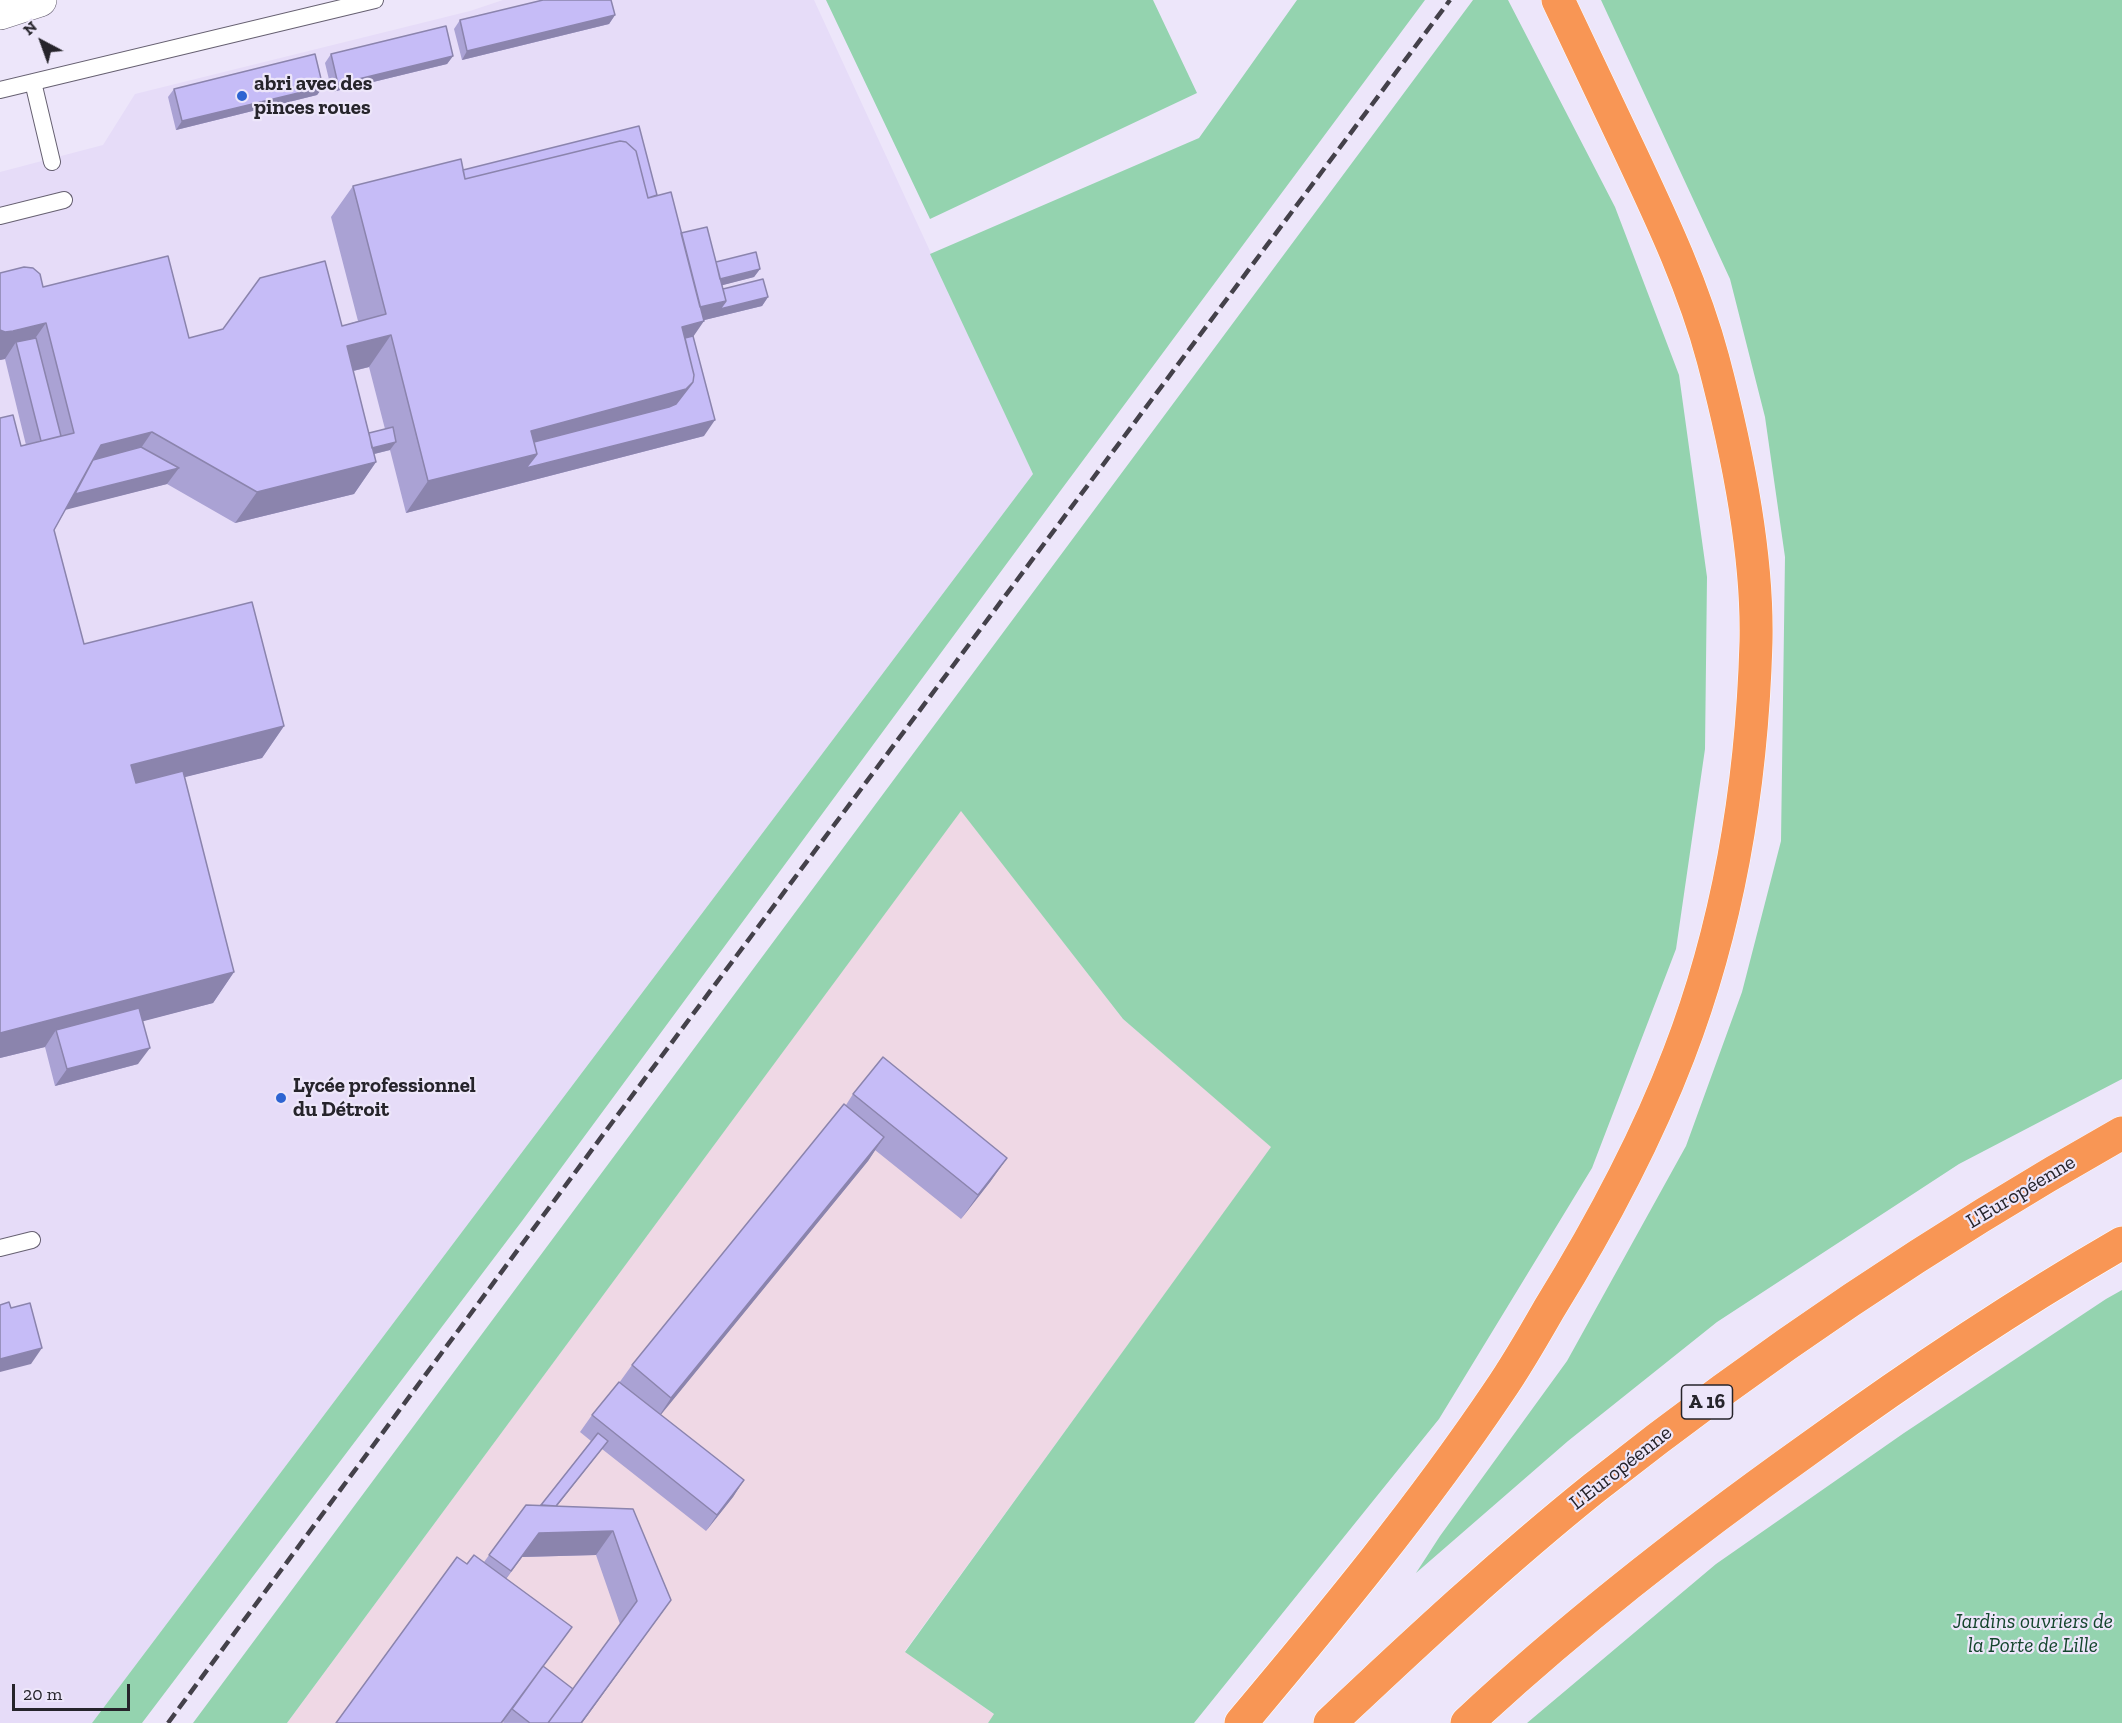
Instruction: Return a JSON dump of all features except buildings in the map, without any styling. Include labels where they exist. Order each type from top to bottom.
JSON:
[{"type":"highway","points":[[1241,1723],[1351,1591],[1453,1457],[1502,1387],[1577,1264],[1652,1120],[1680,1051],[1705,976],[1721,917],[1734,850],[1748,768],[1756,640],[1751,558],[1728,416],[1712,354],[1690,285],[1558,0]]},
{"type":"highway","name":"L'Européenne","points":[[1330,1723],[1430,1628],[1518,1552],[1593,1489],[1760,1361],[1908,1261],[1986,1212],[2122,1133]]},
{"type":"highway","points":[[1467,1723],[1570,1633],[1765,1479],[1925,1366],[2007,1312],[2122,1243]]},
{"type":"street","points":[[0,14],[40,0]]},
{"type":"lane","points":[[0,90],[375,0]]},
{"type":"lane","points":[[33,82],[52,162]]},
{"type":"lane","points":[[0,216],[64,200]]},
{"type":"lane","points":[[0,1248],[32,1240]]},
{"type":"shaded area","name":"Lycée professionnel du Détroit","points":[[503,0],[814,0],[1033,474],[92,1723],[0,1723],[0,172],[103,145],[135,94],[470,11]]},
{"type":"shaded area","points":[[961,810],[1123,1019],[1272,1147],[905,1651],[995,1715],[988,1723],[287,1723]]},
{"type":"green space","points":[[826,0],[1153,0],[1197,93],[930,219]]},
{"type":"green space","points":[[1297,0],[1425,0],[522,1221],[142,1723],[92,1723],[1033,474],[930,254],[1199,138]]},
{"type":"green space","points":[[1473,0],[1508,0],[1615,207],[1679,375],[1707,577],[1705,749],[1676,949],[1592,1168],[1439,1419],[1194,1723],[988,1723],[994,1714],[905,1652],[1271,1147],[1123,1019],[961,811],[287,1723],[193,1723]]},
{"type":"green space","points":[[1601,0],[2122,0],[2122,1079],[1959,1164],[1717,1322],[1568,1441],[1416,1573],[1440,1536],[1567,1361],[1686,1146],[1742,992],[1781,841],[1785,557],[1765,417],[1730,279]]},
{"type":"green space","name":"Jardins ouvriers de la Porte de Lille","points":[[2122,1290],[2122,1723],[1527,1723],[1716,1564],[1904,1433]]},
{"type":"railway","points":[[168,1723],[605,1132],[1450,0]]},
{"type":"place","name":"abri avec des pinces roues","points":[[242,96]]},
{"type":"place","name":"Lycée professionnel du Détroit","points":[[281,1098]]}]
